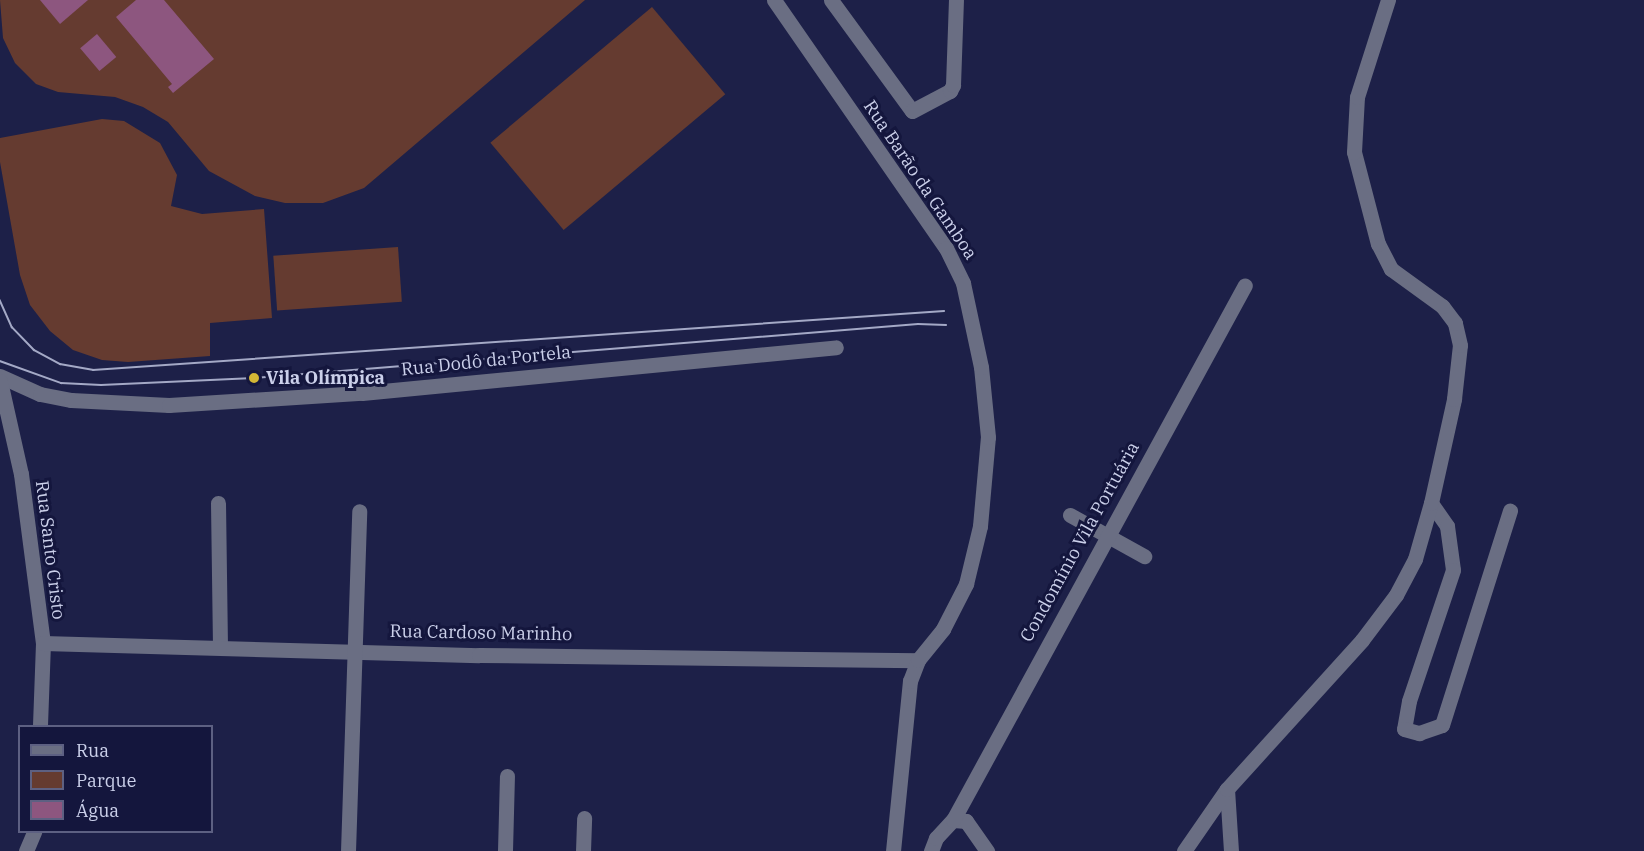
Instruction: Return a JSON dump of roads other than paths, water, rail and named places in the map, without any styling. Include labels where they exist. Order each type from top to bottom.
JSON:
[{"type":"street","name":"Rua Barão da Gamboa","points":[[774,0],[946,248],[963,283],[981,367],[987,465],[972,566],[954,611],[918,660],[906,701],[893,851]]},
{"type":"street","points":[[831,0],[912,111],[953,86],[956,0]]},
{"type":"street","points":[[1184,851],[1227,789],[1362,640],[1396,595],[1415,559],[1431,503],[1454,399],[1460,345],[1455,323],[1442,306],[1391,269],[1378,244],[1354,152],[1357,97],[1388,0]]},
{"type":"street","name":"Condomínio Vila Portuária","points":[[931,851],[936,838],[953,820],[1245,285]]},
{"type":"street","name":"Rua Dodô da Portela","points":[[0,379],[40,394],[71,400],[169,405],[362,393],[836,347]]},
{"type":"street","name":"Rua Santo Cristo","points":[[0,379],[8,442],[43,643],[40,725]]},
{"type":"street","points":[[218,503],[220,647]]},
{"type":"street","points":[[1431,503],[1447,526],[1453,570],[1409,701],[1404,729],[1419,733],[1442,724],[1510,511]]},
{"type":"street","points":[[348,851],[359,511]]},
{"type":"street","points":[[1070,515],[1144,556]]},
{"type":"street","name":"Rua Cardoso Marinho","points":[[43,643],[918,660]]},
{"type":"street","points":[[505,851],[507,776]]},
{"type":"street","points":[[1227,789],[1231,851]]},
{"type":"street","points":[[583,851],[584,818]]},
{"type":"street","points":[[953,820],[966,821],[987,851]]},
{"type":"street","points":[[26,851],[33,833]]},
{"type":"water","points":[[40,0],[88,0],[60,24]]},
{"type":"water","points":[[136,0],[164,0],[214,59],[173,93],[168,87],[172,84],[116,17]]},
{"type":"water","points":[[97,34],[116,57],[99,71],[80,48]]},
{"type":"tram line","points":[[0,300],[12,327],[34,350],[60,364],[93,370],[944,311]]},
{"type":"tram line","points":[[0,361],[61,383],[101,385],[254,378],[918,324],[946,325]]},
{"type":"place","name":"Vila Olímpica","points":[[254,378]]}]
